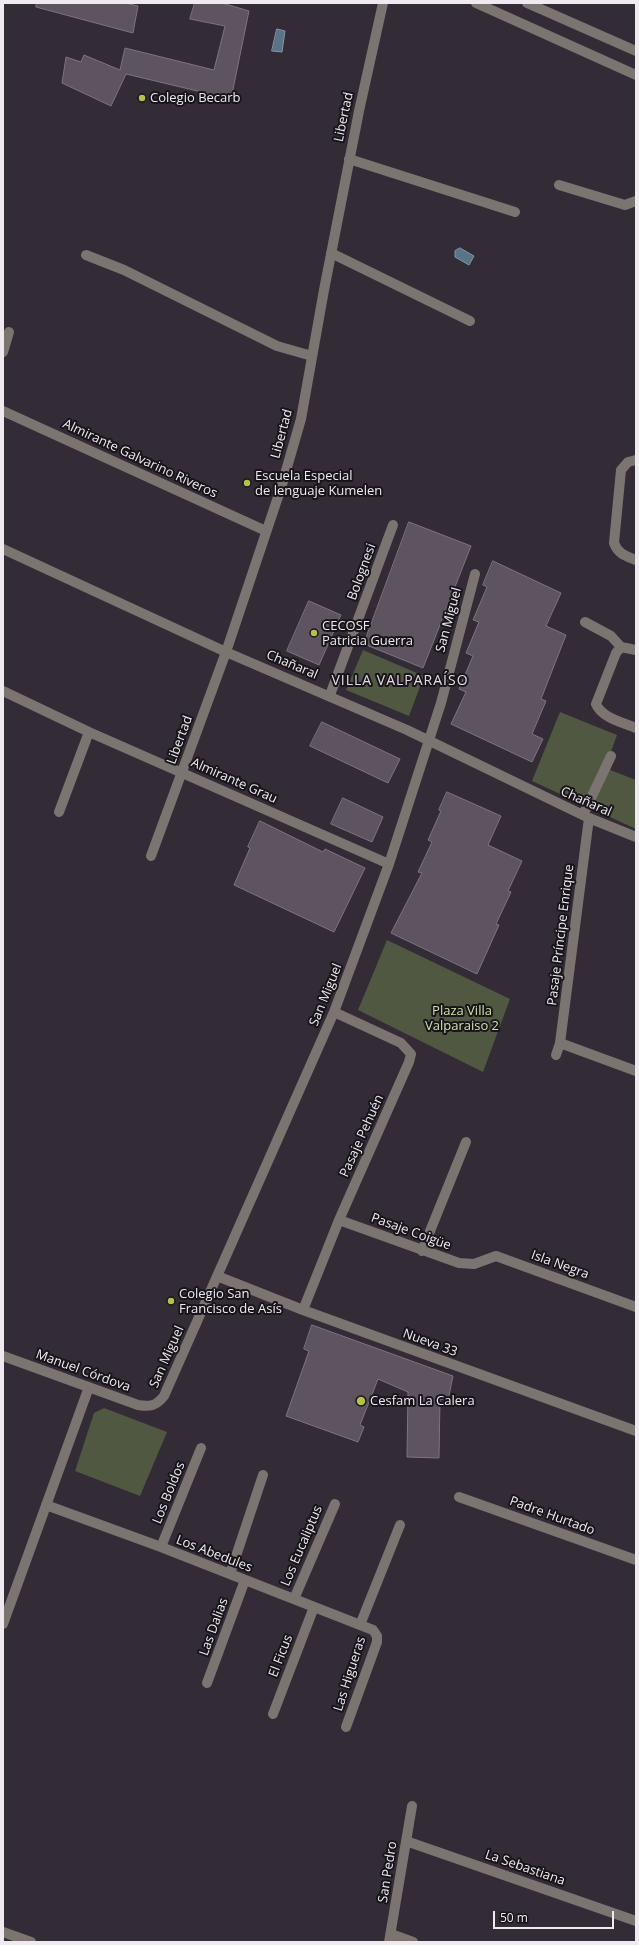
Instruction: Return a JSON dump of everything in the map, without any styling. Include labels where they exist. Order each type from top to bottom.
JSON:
[{"type":"street","name":"Libertad","points":[[151,856],[226,652],[301,419],[349,159],[383,3]]},
{"type":"street","points":[[476,3],[636,75]]},
{"type":"street","points":[[527,3],[636,52]]},
{"type":"street","points":[[349,159],[515,212]]},
{"type":"street","points":[[559,185],[625,205],[636,201]]},
{"type":"street","points":[[331,253],[470,321]]},
{"type":"street","points":[[86,255],[124,270],[277,346],[312,356]]},
{"type":"street","points":[[3,352],[9,332]]},
{"type":"street","name":"Almirante Galvarino Riveros","points":[[3,411],[266,531]]},
{"type":"street","points":[[636,460],[628,462],[621,470],[614,534],[616,549],[636,560]]},
{"type":"street","name":"Bolognesi","points":[[330,695],[393,525]]},
{"type":"street","name":"Chañaral","points":[[3,549],[226,652],[330,695],[586,817],[636,837]]},
{"type":"street","name":"San Miguel","points":[[154,1406],[164,1396],[334,1012],[389,864],[441,702],[475,574]]},
{"type":"street","points":[[585,622],[611,636],[621,647],[636,650]]},
{"type":"street","points":[[621,647],[616,653],[596,704],[599,711],[604,715],[636,728]]},
{"type":"street","name":"Almirante Grau","points":[[3,691],[89,732],[389,864]]},
{"type":"street","points":[[59,812],[89,732]]},
{"type":"street","name":"Pasaje Príncipe Enrique","points":[[556,1055],[560,1043],[586,817],[611,756]]},
{"type":"street","name":"Pasaje Pehuén","points":[[303,1310],[339,1220],[409,1062],[411,1054],[401,1043],[334,1012]]},
{"type":"street","points":[[560,1043],[636,1071]]},
{"type":"street","points":[[422,1251],[466,1142]]},
{"type":"street","name":"Pasaje Coigüe","points":[[339,1220],[422,1251],[459,1263],[474,1264]]},
{"type":"street","name":"Isla Negra","points":[[474,1264],[496,1256],[636,1307]]},
{"type":"street","name":"Nueva 33","points":[[217,1276],[303,1310],[636,1432]]},
{"type":"street","name":"Manuel Córdova","points":[[3,1356],[138,1405],[148,1407],[154,1406]]},
{"type":"street","points":[[3,1624],[89,1387]]},
{"type":"street","name":"Los Boldos","points":[[161,1547],[202,1448]]},
{"type":"street","points":[[230,1574],[263,1475]]},
{"type":"street","name":"Padre Hurtado","points":[[460,1497],[636,1560]]},
{"type":"street","name":"Los Eucaliptus","points":[[294,1599],[334,1504]]},
{"type":"street","name":"Los Abedules","points":[[46,1505],[161,1547],[373,1630]]},
{"type":"street","points":[[360,1625],[400,1526]]},
{"type":"street","name":"Las Dalias","points":[[207,1683],[245,1580]]},
{"type":"street","name":"El Ficus","points":[[273,1714],[314,1607]]},
{"type":"street","name":"Las Higueras","points":[[346,1727],[377,1642],[377,1636],[373,1630]]},
{"type":"street","name":"San Pedro","points":[[390,1938],[412,1806]]},
{"type":"street","name":"La Sebastiana","points":[[406,1841],[636,1921]]},
{"type":"street","points":[[3,1932],[31,1942]]},
{"type":"street","points":[[390,1938],[413,1942]]},
{"type":"green space","points":[[363,650],[424,676],[409,716],[346,690]]},
{"type":"green space","points":[[560,712],[617,735],[605,768],[636,780],[636,829],[532,781]]},
{"type":"green space","name":"Plaza Villa Valparaiso 2","points":[[387,940],[510,999],[483,1072],[358,1010]]},
{"type":"green space","points":[[104,1408],[167,1432],[140,1496],[75,1471],[94,1413]]},
{"type":"water","points":[[277,29],[285,31],[282,52],[272,51]]},
{"type":"water","points":[[460,248],[474,256],[469,265],[455,257],[455,251]]},
{"type":"building","points":[[37,3],[126,3],[138,6],[133,33],[36,7]]},
{"type":"building","points":[[195,3],[222,3],[249,11],[231,99],[126,74],[111,106],[62,83],[66,57],[81,62],[84,55],[120,70],[125,48],[214,70],[225,26],[190,19]]},
{"type":"building","points":[[409,522],[471,546],[423,668],[364,644]]},
{"type":"building","points":[[493,561],[561,593],[546,626],[566,635],[541,699],[546,701],[532,734],[543,739],[532,762],[451,724],[466,692],[459,689],[473,656],[466,653],[479,622],[473,620],[487,587],[483,585]]},
{"type":"building","name":"CECOSF Patricia Guerra","points":[[309,601],[341,615],[319,665],[287,651]]},
{"type":"building","points":[[322,722],[400,759],[388,783],[310,746]]},
{"type":"building","points":[[447,792],[501,816],[488,845],[522,861],[508,891],[511,892],[496,924],[499,925],[477,974],[391,933],[422,873],[418,872],[432,842],[428,840],[441,811],[439,810]]},
{"type":"building","points":[[343,798],[383,817],[372,842],[331,824]]},
{"type":"building","points":[[260,821],[323,852],[325,849],[365,868],[334,932],[234,885],[250,848],[248,847]]},
{"type":"building","points":[[312,1325],[453,1376],[448,1400],[440,1399],[439,1458],[407,1457],[408,1392],[378,1379],[360,1425],[364,1427],[358,1442],[286,1416],[309,1351],[304,1349]]},
{"type":"place","name":"Colegio Becarb","points":[[142,98]]},
{"type":"place","name":"Escuela Especial de lenguaje Kumelen","points":[[247,483]]},
{"type":"place","name":"CECOSF Patricia Guerra","points":[[314,633]]},
{"type":"place","name":"Colegio San Francisco de Asís","points":[[171,1301]]},
{"type":"place","name":"Cesfam La Calera","points":[[361,1401]]},
{"type":"district","name":"VILLA VALPARAÍSO","points":[[400,681]]}]
